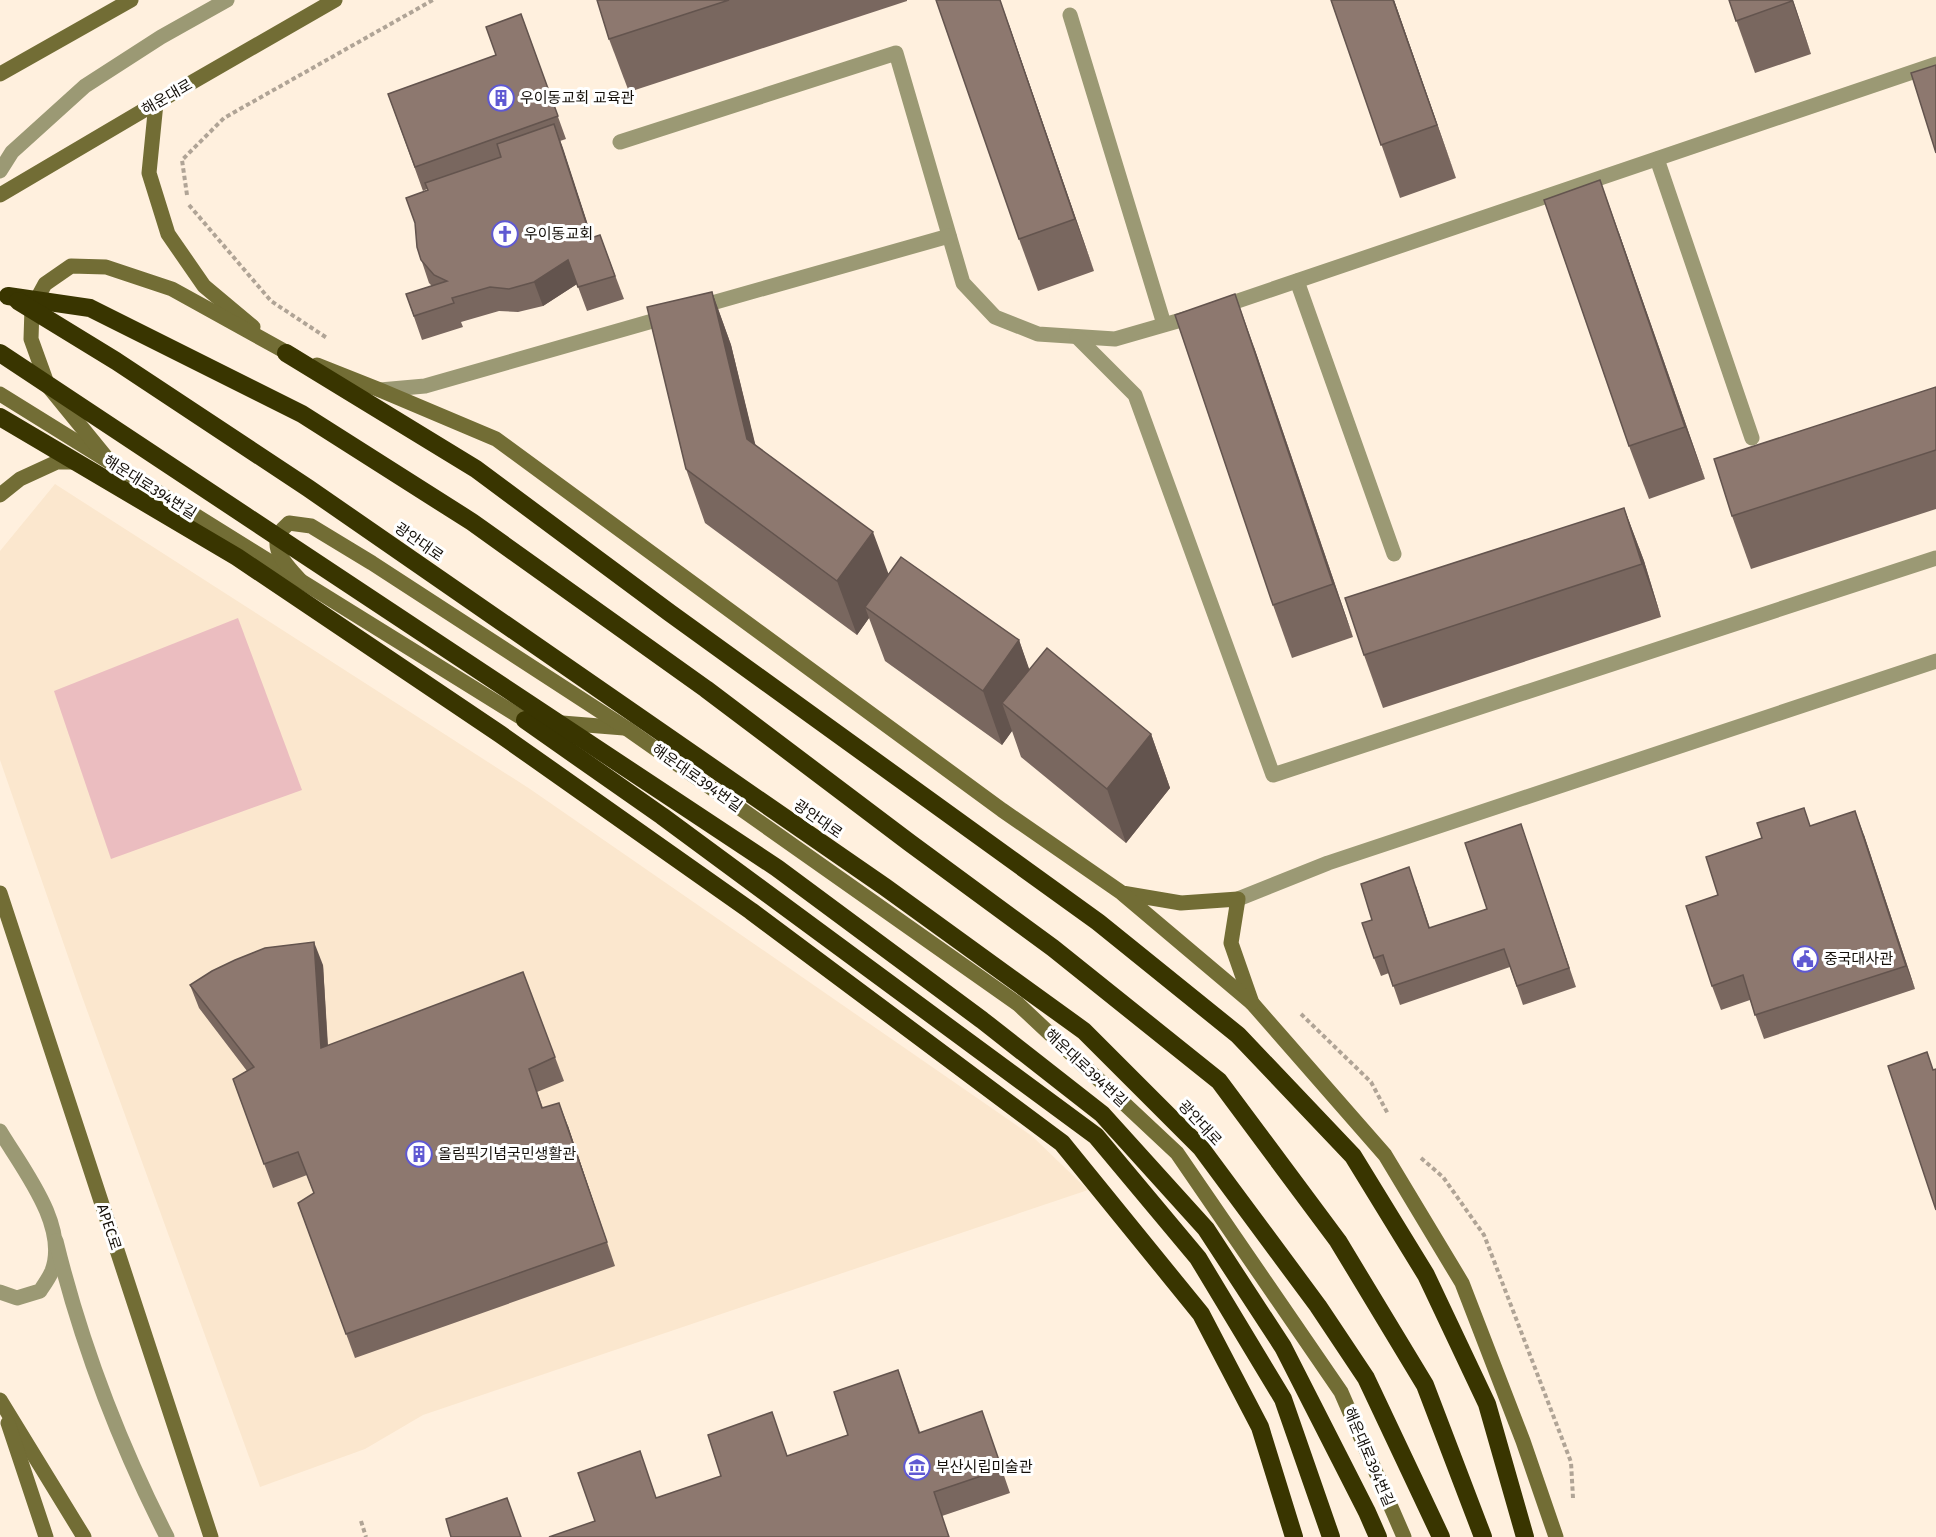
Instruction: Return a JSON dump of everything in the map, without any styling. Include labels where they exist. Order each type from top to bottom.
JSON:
[{"type":"highway","points":[[4,294],[90,308],[302,414],[472,522],[706,689],[1053,948],[1219,1081],[1338,1241],[1425,1385],[1483,1537]]},
{"type":"highway","name":"광안대로","points":[[4,294],[116,361],[308,488],[885,887],[1084,1031],[1201,1148],[1318,1306],[1366,1378],[1441,1537]]},
{"type":"highway","points":[[0,353],[777,868],[982,1020],[1102,1114],[1206,1229],[1283,1347],[1378,1537]]},
{"type":"highway","points":[[286,353],[476,469],[670,613],[1098,922],[1239,1035],[1353,1156],[1426,1275],[1487,1404],[1525,1537]]},
{"type":"highway","points":[[0,417],[237,557],[490,727],[751,911],[1062,1143],[1201,1314],[1260,1427],[1294,1537]]},
{"type":"highway","points":[[525,720],[662,816],[1096,1136],[1198,1258],[1283,1399],[1331,1537]]},
{"type":"main road","points":[[0,74],[131,0]]},
{"type":"main road","name":"해운대로","points":[[0,195],[335,0]]},
{"type":"main road","points":[[156,103],[148,173],[168,234],[204,286],[286,353]]},
{"type":"main road","points":[[110,462],[48,386],[31,339],[32,308],[45,284],[71,266],[106,267],[172,289],[286,353],[496,439],[1002,810],[1122,893],[1252,1004],[1385,1155],[1462,1283],[1523,1441],[1556,1537]]},
{"type":"main road","name":"해운대로394번길","points":[[0,394],[525,720],[626,728]]},
{"type":"main road","points":[[0,495],[20,479],[57,462],[110,462]]},
{"type":"main road","name":"해운대로394번길","points":[[300,580],[282,560],[276,548],[280,531],[289,523],[311,526],[372,563],[626,728],[1018,1004],[1177,1153],[1341,1392],[1404,1537]]},
{"type":"main road","name":"APEC로","points":[[0,893],[211,1537]]},
{"type":"main road","points":[[1122,893],[1181,903],[1238,899],[1231,943],[1252,1004]]},
{"type":"main road","name":"APEC로","points":[[0,902],[8,917]]},
{"type":"main road","points":[[0,1400],[46,1537]]},
{"type":"main road","points":[[0,1400],[84,1537]]},
{"type":"street","points":[[0,171],[12,152],[85,86],[161,37],[227,0]]},
{"type":"street","points":[[1070,15],[1164,324]]},
{"type":"street","points":[[620,142],[896,53],[963,283],[995,317],[1038,334],[1115,339],[1201,314],[1936,64]]},
{"type":"street","points":[[1657,159],[1752,438]]},
{"type":"street","points":[[380,390],[424,386],[949,236]]},
{"type":"street","points":[[1298,281],[1394,554]]},
{"type":"street","points":[[1077,337],[1135,395],[1274,775],[1936,558]]},
{"type":"street","points":[[1238,899],[1328,863],[1936,661]]},
{"type":"street","points":[[0,1131],[41,1198],[51,1220],[67,1286],[86,1347],[125,1448],[167,1537]]},
{"type":"street","points":[[0,1292],[17,1298],[40,1291],[52,1270],[56,1241]]},
{"type":"path","points":[[335,344],[271,301],[188,204],[182,160],[224,118],[433,0]]},
{"type":"path","points":[[361,1521],[366,1537]]},
{"type":"shaded area","name":"올림픽기념국민생활관","points":[[55,484],[530,789],[1032,1136],[1088,1190],[423,1415],[365,1449],[260,1487],[80,991],[0,760],[0,551]]},
{"type":"shaded area","points":[[238,618],[302,790],[111,859],[54,691]]},
{"type":"building","points":[[597,0],[729,0],[609,39]]},
{"type":"building","points":[[936,0],[1000,0],[1075,219],[1019,239]]},
{"type":"building","points":[[1331,0],[1393,0],[1437,125],[1381,145]]},
{"type":"building","points":[[1729,0],[1792,0],[1792,1],[1736,21]]},
{"type":"building","name":"우이동교회 교육관","points":[[521,14],[558,116],[415,167],[388,94],[496,55],[486,27]]},
{"type":"building","points":[[1936,65],[1936,153],[1911,73]]},
{"type":"building","name":"우이동교회","points":[[554,124],[591,238],[600,235],[615,276],[578,287],[568,260],[534,282],[509,289],[490,287],[452,298],[454,303],[414,316],[406,294],[447,281],[434,275],[421,260],[417,247],[415,223],[406,198],[428,190],[425,183],[501,157],[497,144]]},
{"type":"building","points":[[1600,180],[1685,427],[1629,446],[1544,200]]},
{"type":"building","points":[[712,292],[747,439],[873,532],[837,581],[686,469],[647,307]]},
{"type":"building","points":[[1235,294],[1333,584],[1273,605],[1175,315]]},
{"type":"building","points":[[1936,387],[1936,450],[1732,516],[1714,459]]},
{"type":"building","points":[[1624,508],[1642,564],[1364,655],[1345,598]]},
{"type":"building","points":[[901,557],[1019,640],[983,691],[865,607]]},
{"type":"building","points":[[1047,648],[1151,734],[1107,789],[1002,703]]},
{"type":"building","name":"중국대사관","points":[[1804,808],[1810,826],[1855,811],[1906,966],[1755,1015],[1743,975],[1712,986],[1686,906],[1718,895],[1706,857],[1762,838],[1757,823]]},
{"type":"building","points":[[1521,824],[1569,968],[1517,986],[1504,949],[1393,986],[1383,955],[1374,958],[1362,923],[1372,920],[1361,884],[1409,867],[1429,928],[1487,909],[1465,843]]},
{"type":"building","name":"올림픽기념국민생활관","points":[[314,942],[321,1048],[523,972],[555,1057],[529,1069],[542,1108],[559,1103],[607,1242],[346,1334],[298,1203],[314,1193],[298,1152],[264,1164],[233,1079],[254,1067],[190,985],[212,971],[265,948]]},
{"type":"building","points":[[1927,1052],[1933,1070],[1936,1069],[1936,1210],[1888,1066]]},
{"type":"building","name":"부산시립미술관","points":[[898,1370],[919,1433],[982,1411],[1002,1469],[934,1492],[949,1537],[549,1537],[595,1521],[578,1473],[640,1451],[656,1498],[721,1476],[708,1435],[772,1412],[787,1456],[848,1435],[834,1392]]},
{"type":"building","points":[[507,1498],[521,1537],[451,1537],[446,1519]]},
{"type":"place","name":"우이동교회 교육관","points":[[501,98]]},
{"type":"place","name":"우이동교회","points":[[505,234]]},
{"type":"place","name":"중국대사관","points":[[1805,959]]},
{"type":"place","name":"올림픽기념국민생활관","points":[[419,1154]]},
{"type":"place","name":"부산시립미술관","points":[[917,1467]]}]
